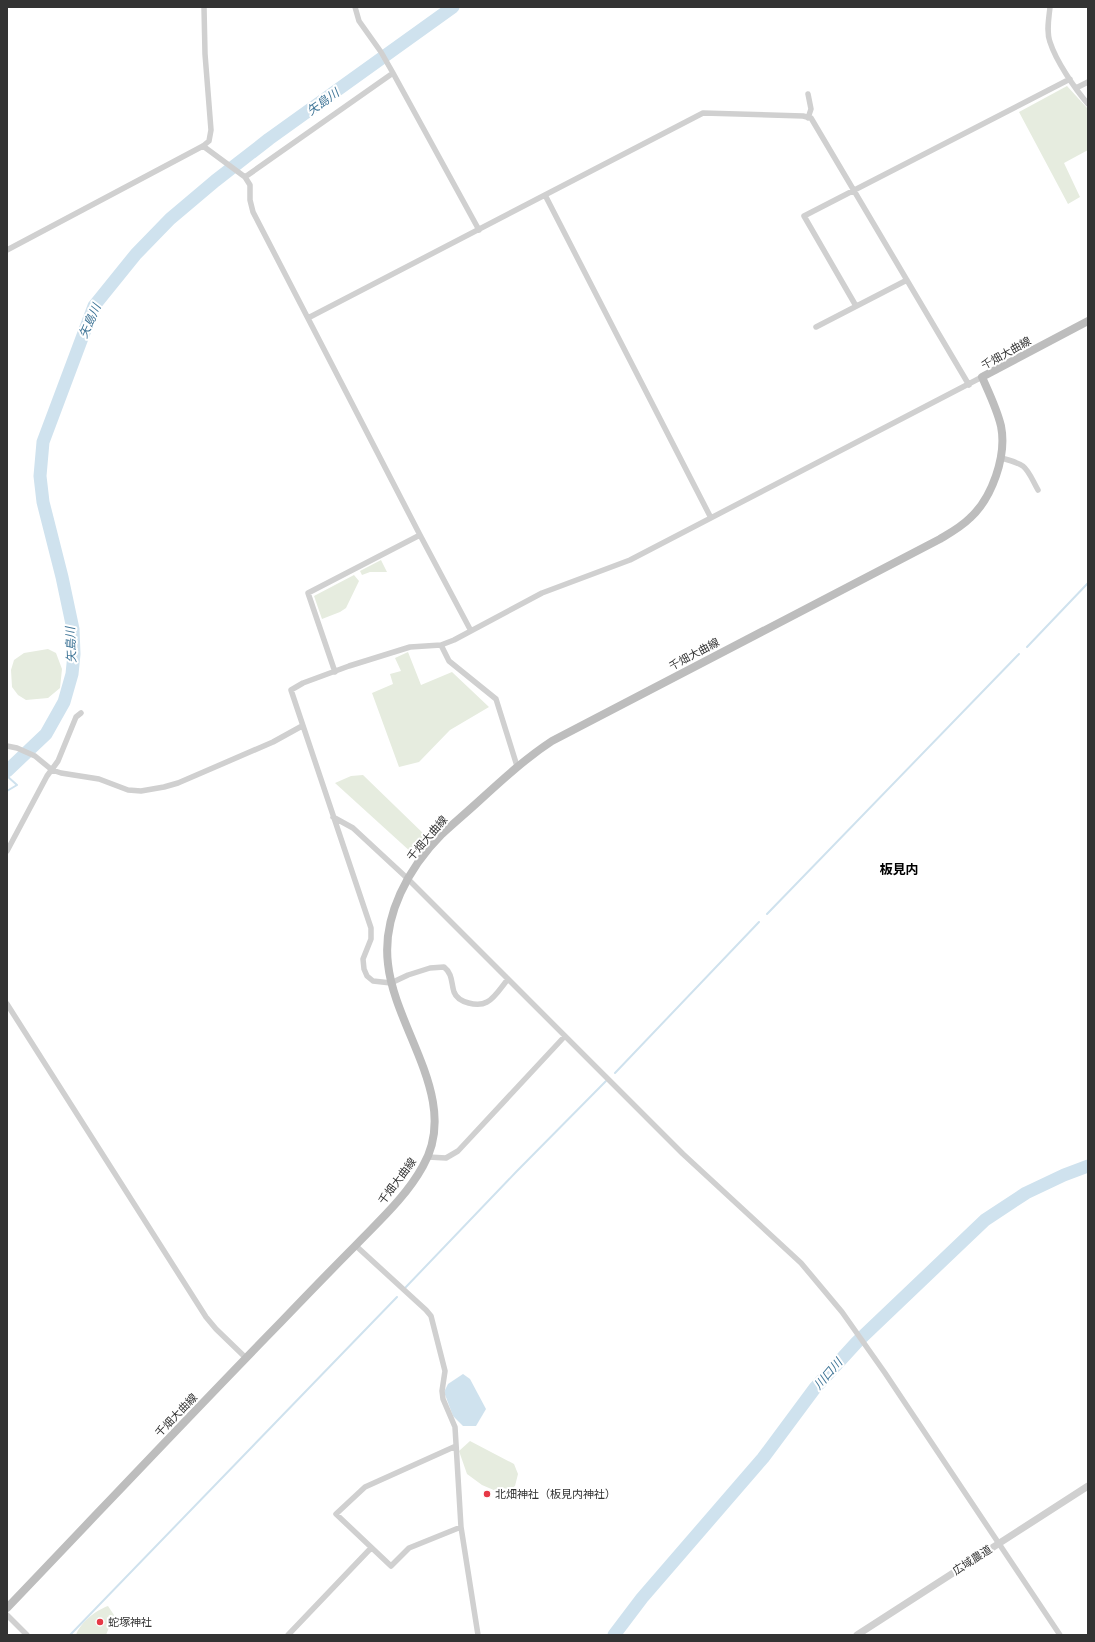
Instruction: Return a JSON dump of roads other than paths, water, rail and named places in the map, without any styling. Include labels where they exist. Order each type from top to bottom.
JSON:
[{"type":"main road","name":"千畑大曲線","points":[[7,1608],[246,1358],[378,1223],[405,1192],[428,1157],[434,1141],[435,1127],[433,1100],[426,1074],[391,983],[388,965],[388,937],[395,909],[408,879],[441,836],[517,766],[552,741],[957,529],[970,518],[983,503],[1001,458],[1001,426],[982,377],[1088,321]]},
{"type":"street","points":[[7,250],[203,146],[209,141],[211,130],[205,54],[204,7]]},
{"type":"street","points":[[355,7],[359,21],[381,52],[479,230]]},
{"type":"street","points":[[1050,7],[1048,31],[1050,42],[1070,79],[1088,104]]},
{"type":"street","points":[[244,176],[393,73]]},
{"type":"street","points":[[856,306],[804,216],[1070,79]]},
{"type":"street","points":[[1076,88],[1088,82]]},
{"type":"street","points":[[808,94],[811,109],[808,118]]},
{"type":"street","points":[[308,318],[703,113],[803,116],[811,118],[969,385]]},
{"type":"street","points":[[203,146],[244,176],[250,185],[250,200],[254,212],[471,631]]},
{"type":"street","points":[[545,196],[711,518]]},
{"type":"street","points":[[816,327],[907,280]]},
{"type":"street","points":[[508,979],[488,1002],[482,1004],[467,1003],[458,998],[454,993],[451,975],[444,967],[430,968],[408,975],[391,983],[373,981],[367,976],[364,969],[363,959],[371,939],[371,928],[291,690],[303,683],[349,666],[410,647],[441,645],[471,631],[542,593],[630,560],[982,377]]},
{"type":"street","points":[[1001,458],[1019,463],[1025,467],[1038,490]]},
{"type":"street","points":[[335,672],[308,593],[420,535]]},
{"type":"street","points":[[441,645],[450,661],[496,699],[517,766]]},
{"type":"street","points":[[7,851],[47,776],[58,761],[76,717],[81,713]]},
{"type":"street","points":[[7,746],[24,750],[35,756],[52,770],[61,773],[99,779],[134,791],[164,787],[178,783],[273,742],[302,726]]},
{"type":"street","points":[[333,818],[353,828],[408,879],[683,1154],[801,1263],[842,1312],[885,1373],[1060,1635]]},
{"type":"street","points":[[7,1004],[206,1317],[216,1330],[246,1358]]},
{"type":"street","points":[[428,1157],[446,1158],[458,1151],[565,1036]]},
{"type":"street","points":[[355,1245],[431,1316],[445,1371],[442,1391],[443,1398],[455,1427],[461,1527],[478,1635]]},
{"type":"street","points":[[456,1446],[365,1487],[336,1514],[391,1566],[409,1548],[461,1527]]},
{"type":"street","name":"広域農道","points":[[857,1635],[1088,1486]]},
{"type":"street","points":[[288,1635],[371,1548]]},
{"type":"street","points":[[7,1615],[27,1635]]},
{"type":"water","points":[[463,1374],[470,1379],[486,1409],[476,1426],[463,1426],[453,1416],[444,1392],[448,1384]]},
{"type":"waterway","name":"矢島川","points":[[7,771],[46,734],[64,702],[72,674],[74,654],[73,629],[62,577],[43,502],[40,476],[43,442],[94,306],[136,254],[170,219],[215,181],[269,139],[453,7]]},
{"type":"waterway","points":[[1027,647],[1088,583]]},
{"type":"waterway","points":[[767,914],[1019,654]]},
{"type":"waterway","points":[[7,776],[17,785],[7,791]]},
{"type":"waterway","points":[[615,1073],[759,922]]},
{"type":"waterway","points":[[405,1288],[606,1081]]},
{"type":"waterway","name":"川口川","points":[[614,1635],[642,1598],[763,1458],[815,1388],[857,1342],[985,1220],[1026,1193],[1064,1175],[1088,1166]]},
{"type":"waterway","points":[[70,1635],[397,1297]]},
{"type":"place","name":"北畑神社（板見内神社）","points":[[487,1494]]},
{"type":"place","name":"蛇塚神社","points":[[100,1622]]},
{"type":"district","name":"板見内","points":[[899,869]]}]
